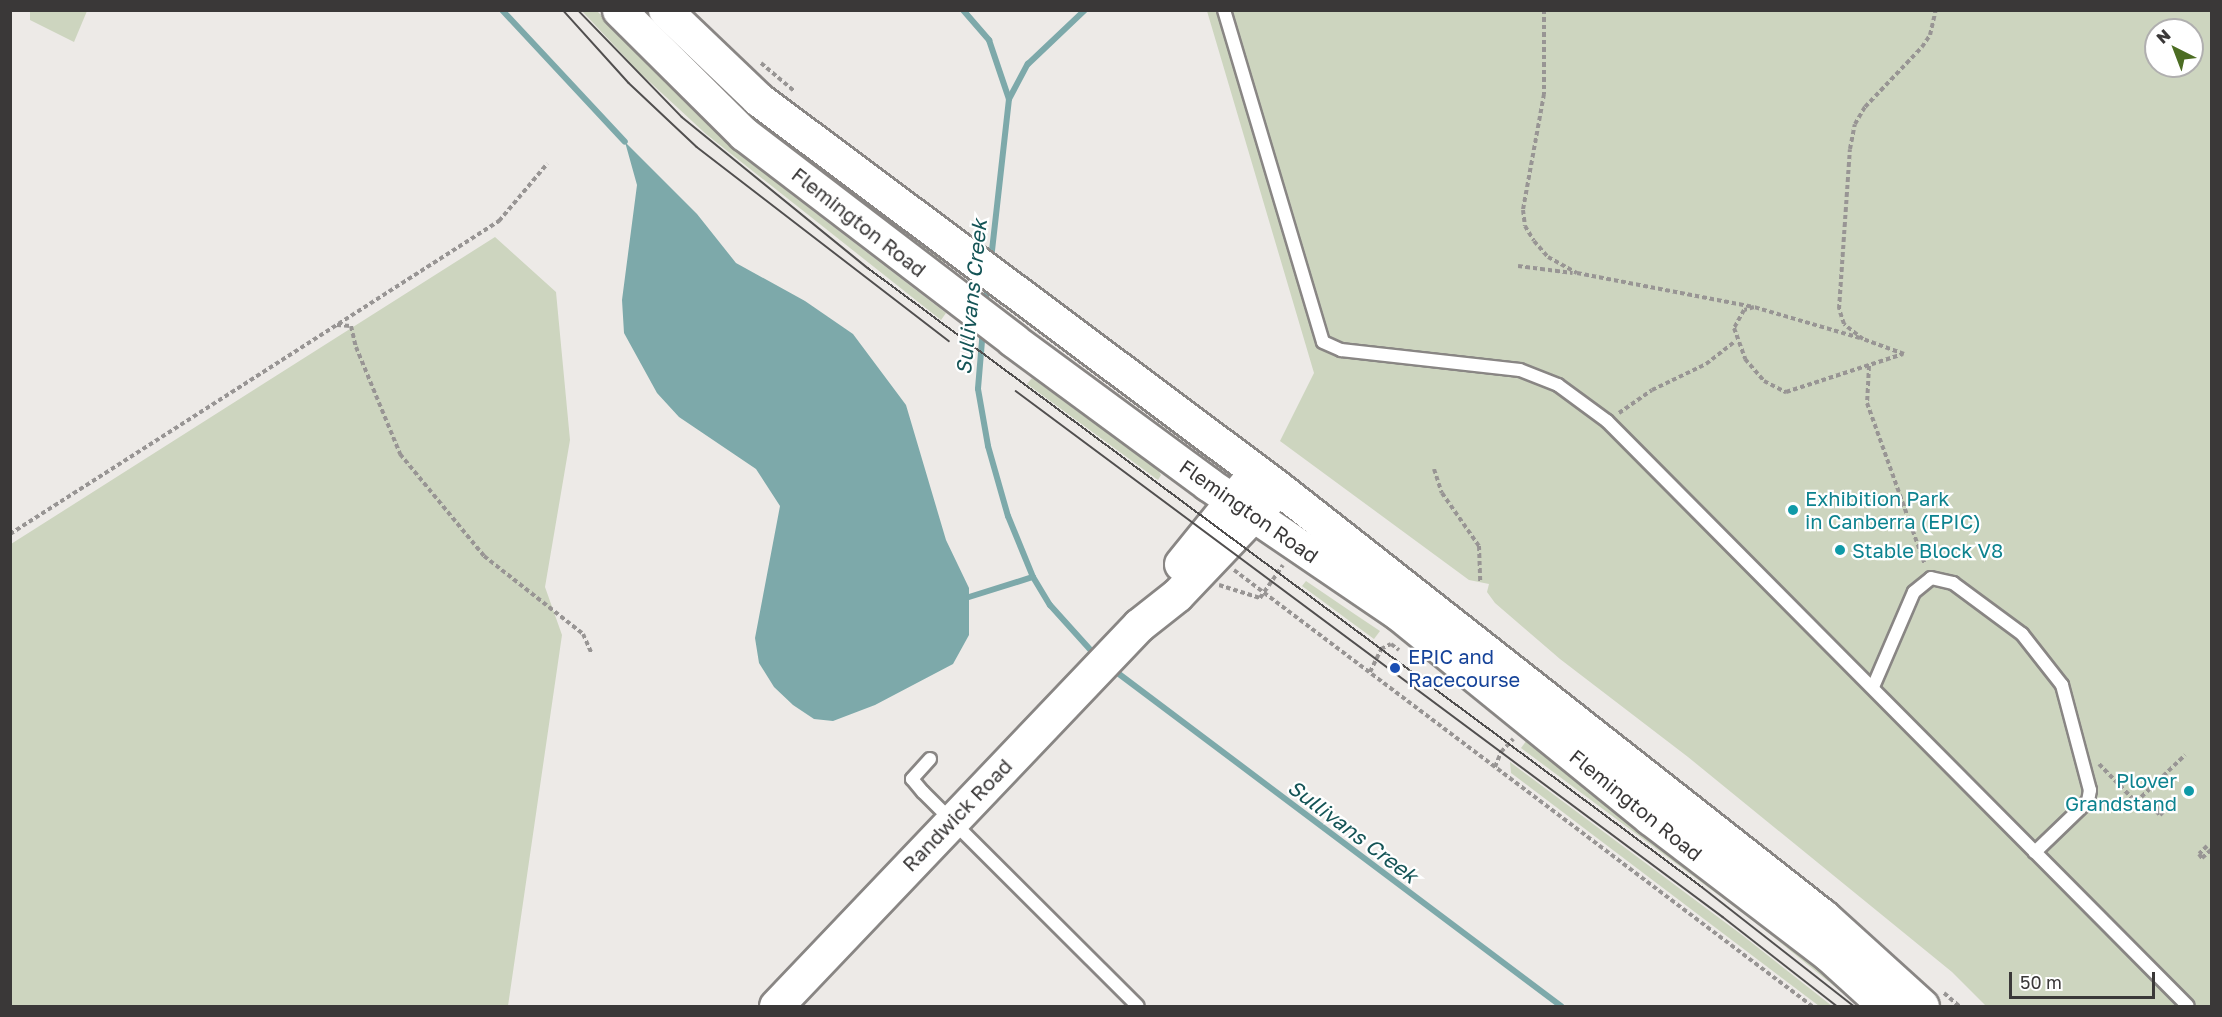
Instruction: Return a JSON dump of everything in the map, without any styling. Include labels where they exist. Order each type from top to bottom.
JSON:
[{"type":"main road","name":"Flemington Road","points":[[618,10],[744,134],[1012,340],[1244,509],[1398,613],[1660,808],[1824,917],[1922,1006]]},
{"type":"main road","name":"Flemington Road","points":[[665,10],[758,99],[1266,479],[1660,808],[1885,1006]]},
{"type":"main road","name":"Randwick Road","points":[[776,1006],[1131,633],[1216,556],[1244,509],[1266,479]]},
{"type":"main road","name":"Randwick Road","points":[[1131,633],[1165,584],[1244,509]]},
{"type":"lane","points":[[1224,10],[1323,342],[1341,350],[1520,370],[1558,385],[1607,421],[1874,687],[2188,1006]]},
{"type":"lane","points":[[1874,687],[1914,592],[1931,578],[1953,583],[2022,634],[2062,686],[2090,790],[2088,801],[2035,852]]},
{"type":"lane","points":[[930,759],[912,779],[951,821],[1138,1006]]},
{"type":"path","points":[[1544,10],[1544,94],[1523,210],[1525,226],[1548,257],[1577,273]]},
{"type":"path","points":[[1863,339],[1844,324],[1839,309],[1855,124],[1865,107],[1922,47],[1930,35],[1936,10]]},
{"type":"path","points":[[10,534],[499,221],[548,164]]},
{"type":"path","points":[[1518,266],[1577,273],[1755,307],[1863,339],[1904,354],[1786,392],[1764,381],[1735,341],[1736,320],[1744,310],[1755,307]]},
{"type":"path","points":[[336,325],[351,326],[356,346],[400,454],[484,556],[583,634],[592,654]]},
{"type":"path","points":[[1607,421],[1652,390],[1706,364],[1735,341]]},
{"type":"path","points":[[1869,366],[1867,403],[1914,541],[1931,578]]},
{"type":"path","points":[[1434,469],[1442,493],[1479,546],[1480,582]]},
{"type":"path","points":[[1216,556],[1812,1006]]},
{"type":"path","points":[[1370,672],[1381,649],[1391,644],[1409,657]]},
{"type":"path","points":[[1495,767],[1501,752],[1517,737],[1508,730]]},
{"type":"path","points":[[2077,741],[2136,802],[2185,756]]},
{"type":"path","points":[[2165,802],[2156,811],[2160,815],[2175,800]]},
{"type":"green space","points":[[30,10],[87,11],[74,42],[30,20]]},
{"type":"green space","points":[[582,11],[597,11],[712,126],[792,195],[946,313],[941,320],[706,134],[639,72]]},
{"type":"green space","points":[[634,11],[650,11],[947,257],[945,260],[940,263],[804,168]]},
{"type":"green space","name":"Exhibition Park in Canberra (EPIC)","points":[[1207,11],[2211,11],[2211,1006],[1986,1006],[1952,972],[1688,757],[1560,659],[1495,603],[1487,592],[1489,584],[1469,580],[1280,441],[1314,373]]},
{"type":"green space","points":[[495,237],[556,292],[570,440],[545,587],[562,635],[508,1006],[11,1006],[11,544]]},
{"type":"green space","points":[[1032,378],[1158,470],[1161,475],[1158,480],[1027,384]]},
{"type":"green space","points":[[1306,581],[1380,631],[1374,639],[1302,586]]},
{"type":"green space","points":[[1529,737],[1873,1006],[1859,1006],[1756,923],[1521,748]]},
{"type":"green space","points":[[1510,762],[1742,935],[1832,1006],[1819,1006],[1511,773]]},
{"type":"water","points":[[625,142],[697,214],[736,263],[805,301],[853,334],[906,405],[946,540],[969,588],[969,635],[953,664],[875,705],[833,721],[814,719],[793,705],[774,687],[759,663],[755,638],[780,506],[756,469],[679,417],[657,393],[624,333],[622,300],[637,185]]},
{"type":"waterway","points":[[502,10],[625,142]]},
{"type":"waterway","name":"Sullivans Creek","points":[[963,10],[989,40],[1009,99],[991,259]]},
{"type":"waterway","points":[[1009,99],[1028,64],[1085,10]]},
{"type":"waterway","name":"Sullivans Creek","points":[[985,307],[988,284]]},
{"type":"waterway","name":"Sullivans Creek","points":[[983,329],[978,389],[988,446],[1008,516],[1033,577],[1050,605],[1096,656]]},
{"type":"waterway","points":[[969,597],[1033,577]]},
{"type":"waterway","name":"Sullivans Creek","points":[[1111,668],[1561,1006]]},
{"type":"tram line","points":[[563,10],[629,83],[697,147],[949,341]]},
{"type":"tram line","points":[[578,10],[682,117],[868,268],[1702,887],[1854,1006]]},
{"type":"tram line","points":[[1016,391],[1723,917],[1837,1006]]},
{"type":"place","name":"Exhibition Park in Canberra (EPIC)","points":[[1793,510]]},
{"type":"place","name":"Stable Block V8","points":[[1840,550]]},
{"type":"place","name":"EPIC and Racecourse","points":[[1395,668]]},
{"type":"place","name":"Plover Grandstand","points":[[2189,791]]}]
